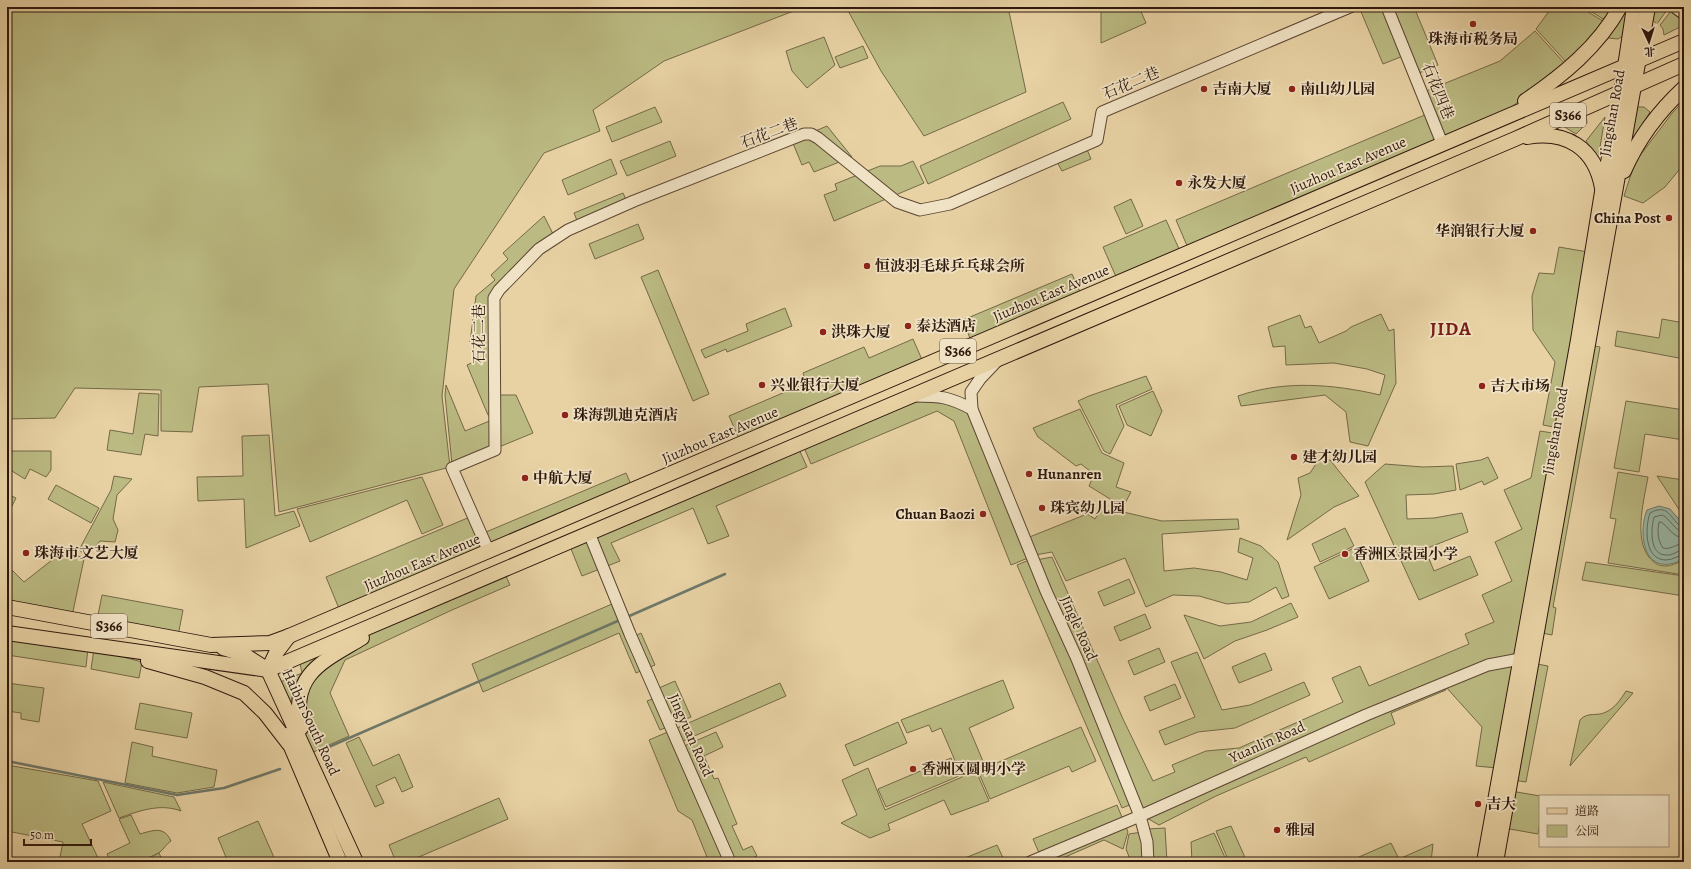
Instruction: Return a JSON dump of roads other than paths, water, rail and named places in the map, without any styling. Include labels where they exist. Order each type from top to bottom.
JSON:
[{"type":"main road","points":[[1499,119],[1561,75],[1584,55],[1602,34],[1620,7]]},
{"type":"main road","name":"Jingshan Road","points":[[1632,63],[1634,7]]},
{"type":"main road","name":"Jingshan Road","points":[[1484,862],[1578,340],[1602,192],[1632,63],[1648,7]]},
{"type":"main road","points":[[1677,7],[1684,12]]},
{"type":"main road","name":"S366","points":[[1632,63],[1684,41]]},
{"type":"main road","name":"Jiuzhou East Avenue","points":[[7,607],[211,645],[270,643],[489,552],[1632,63]]},
{"type":"main road","name":"S366","points":[[7,633],[268,670],[1684,64]]},
{"type":"main road","points":[[1614,202],[1623,174],[1642,137],[1661,112],[1684,88]]},
{"type":"main road","name":"Jingshan Road","points":[[1496,862],[1614,202],[1627,89]]},
{"type":"main road","points":[[1514,138],[1546,135],[1569,140],[1580,147],[1595,166],[1600,176],[1602,192]]},
{"type":"main road","points":[[304,746],[298,715],[298,695],[306,678],[315,668],[340,651],[413,608]]},
{"type":"main road","points":[[211,645],[243,654],[268,670],[276,653],[289,636]]},
{"type":"main road","points":[[92,645],[205,677],[244,693],[265,713],[289,744]]},
{"type":"main road","name":"Haibin South Road","points":[[268,670],[270,684],[289,744],[340,862]]},
{"type":"main road","name":"Haibin South Road","points":[[268,670],[356,862]]},
{"type":"street","name":"石花二巷","points":[[489,552],[452,468],[495,450],[494,298],[499,290],[539,249],[568,230],[634,201],[804,134],[812,134],[818,138],[897,202],[920,210],[950,204],[1097,140],[1102,112],[1350,7]]},
{"type":"street","name":"石花四巷","points":[[1387,7],[1442,143]]},
{"type":"street","points":[[972,409],[971,392],[980,379],[1000,358]]},
{"type":"street","points":[[910,396],[935,396],[953,399],[972,409]]},
{"type":"street","name":"Jǐnglè Road","points":[[972,409],[1046,591],[1079,663],[1140,816],[1147,842],[1148,862]]},
{"type":"street","name":"Jingyuan Road","points":[[589,533],[730,862]]},
{"type":"street","name":"Yuanlin Road","points":[[1030,862],[1140,816],[1362,716],[1488,665],[1520,660]]},
{"type":"water","points":[[1659,506],[1670,509],[1684,525],[1684,557],[1678,562],[1672,564],[1660,564],[1653,560],[1648,554],[1645,546],[1643,527],[1647,510]]},
{"type":"waterway","points":[[627,617],[725,574]]},
{"type":"waterway","points":[[324,749],[620,620]]},
{"type":"waterway","points":[[7,761],[177,795],[224,788],[280,769]]},
{"type":"place","name":"珠海市税务局","points":[[1473,24]]},
{"type":"place","name":"吉南大厦","points":[[1204,89]]},
{"type":"place","name":"南山幼儿园","points":[[1292,89]]},
{"type":"place","name":"永发大厦","points":[[1179,183]]},
{"type":"place","name":"China Post","points":[[1669,218]]},
{"type":"place","name":"华润银行大厦","points":[[1533,231]]},
{"type":"place","name":"恒波羽毛球乒乓球会所","points":[[867,266]]},
{"type":"place","name":"泰达酒店","points":[[908,326]]},
{"type":"place","name":"洪珠大厦","points":[[823,332]]},
{"type":"place","name":"兴业银行大厦","points":[[762,385]]},
{"type":"place","name":"吉大市场","points":[[1482,386]]},
{"type":"place","name":"珠海凯迪克酒店","points":[[565,415]]},
{"type":"place","name":"建才幼儿园","points":[[1294,457]]},
{"type":"place","name":"Hunanren","points":[[1029,474]]},
{"type":"place","name":"中航大厦","points":[[525,478]]},
{"type":"place","name":"珠宾幼儿园","points":[[1042,508]]},
{"type":"place","name":"Chuan Baozi","points":[[983,514]]},
{"type":"place","name":"珠海市文艺大厦","points":[[26,553]]},
{"type":"place","name":"香洲区景园小学","points":[[1345,554]]},
{"type":"place","name":"香洲区圆明小学","points":[[913,769]]},
{"type":"place","name":"吉大","points":[[1478,804]]},
{"type":"place","name":"雅园","points":[[1277,830]]},
{"type":"district","name":"JIDA","points":[[1451,329]]}]
